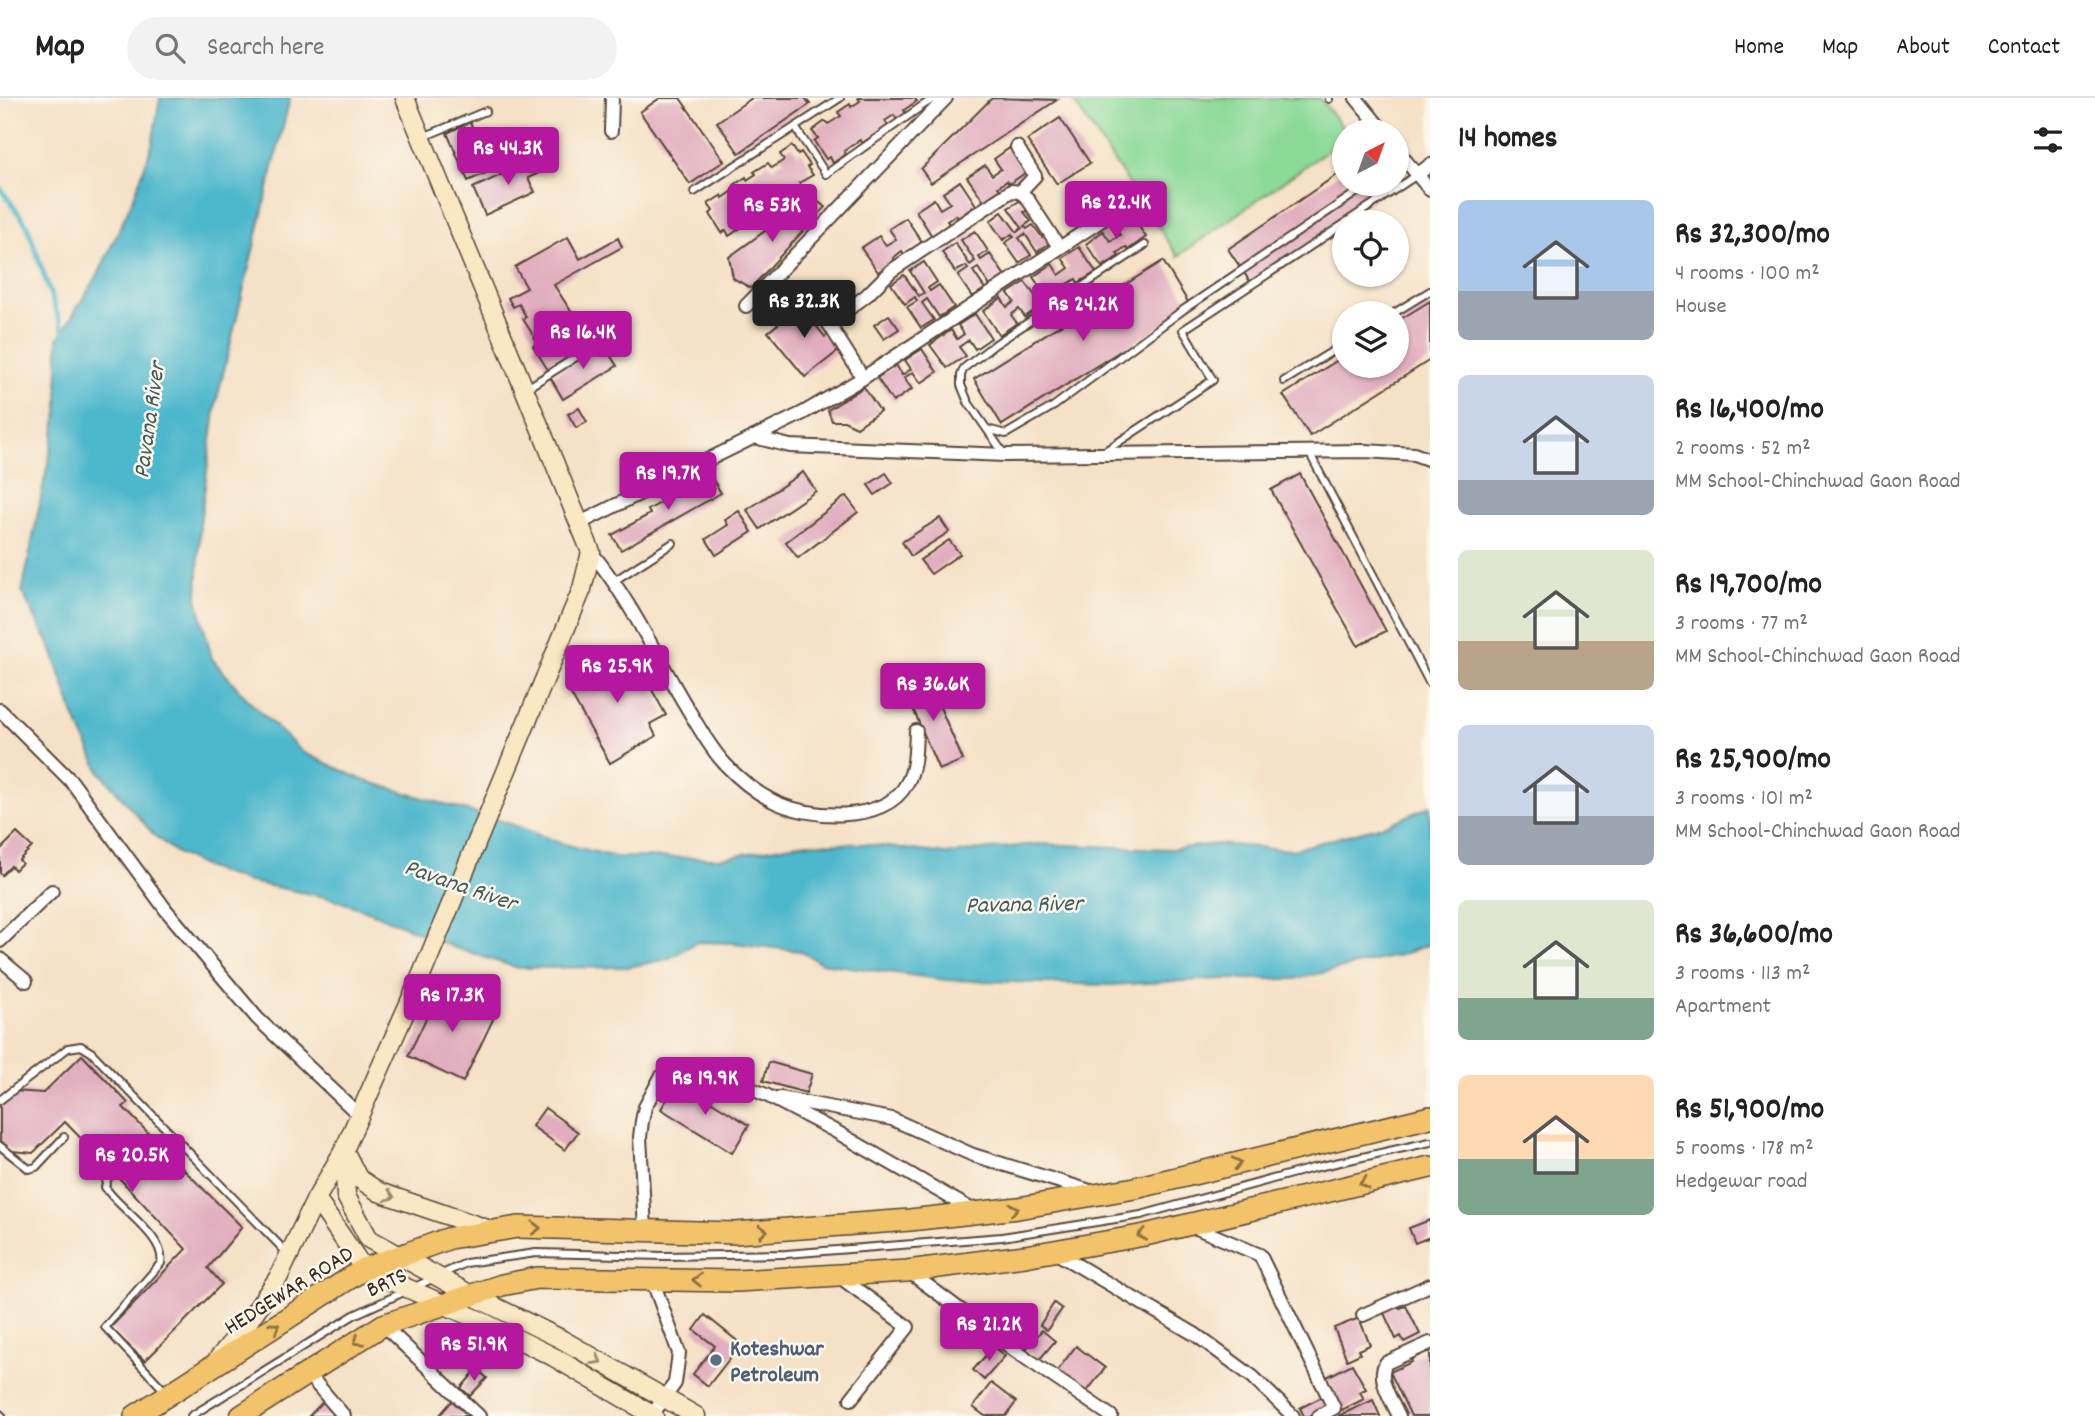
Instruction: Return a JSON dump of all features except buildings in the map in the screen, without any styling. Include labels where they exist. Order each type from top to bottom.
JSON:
[{"type":"main road","points":[[209,1370],[248,1322],[278,1278],[316,1199],[344,1150],[419,981],[582,589],[591,552],[405,98]]},
{"type":"main road","name":"HEDGEWAR ROAD","points":[[135,1416],[364,1269],[450,1238],[518,1227],[735,1233],[910,1220],[1018,1208],[1135,1188],[1430,1117]]},
{"type":"main road","points":[[344,1150],[358,1178],[379,1192],[493,1231]]},
{"type":"main road","points":[[344,1150],[345,1196],[369,1239],[471,1295],[561,1339],[696,1416]]},
{"type":"main road","points":[[241,1416],[383,1325],[471,1295],[537,1278],[737,1281],[907,1271],[1145,1235],[1430,1167]]},
{"type":"main road","points":[[316,1199],[364,1269],[552,1356],[653,1416]]},
{"type":"street","points":[[611,131],[612,98]]},
{"type":"street","points":[[1356,98],[1373,119]]},
{"type":"street","points":[[746,306],[944,100]]},
{"type":"street","points":[[1017,147],[1035,177],[1020,192]]},
{"type":"street","points":[[1418,175],[1430,165]]},
{"type":"street","points":[[1409,167],[1430,190]]},
{"type":"street","points":[[829,324],[867,295],[891,271],[1011,191],[1020,192],[1059,247]]},
{"type":"street","points":[[580,523],[803,413],[863,378],[1126,204]]},
{"type":"street","points":[[801,287],[829,324],[863,378]]},
{"type":"street","points":[[754,437],[790,446],[1005,455],[1365,451],[1414,454],[1430,460]]},
{"type":"street","points":[[591,552],[614,581],[711,748],[736,776],[770,800],[790,808],[826,816],[869,810],[891,803],[906,785],[913,770],[916,731]]},
{"type":"street","points":[[0,710],[72,782],[166,910],[257,1018],[359,1115]]},
{"type":"street","points":[[0,941],[52,891]]},
{"type":"street","points":[[0,959],[26,981]]},
{"type":"street","points":[[645,1230],[640,1137],[645,1107],[661,1077],[670,1072],[681,1071],[719,1075],[766,1095],[835,1131],[977,1213]]},
{"type":"street","points":[[766,1095],[892,1119],[973,1155],[1098,1194]]},
{"type":"street","points":[[1189,1224],[1260,1255],[1334,1408],[1319,1416]]},
{"type":"street","points":[[1053,1251],[1196,1335],[1253,1377],[1293,1416]]},
{"type":"street","points":[[907,1271],[1017,1352],[1111,1416]]},
{"type":"street","points":[[837,1275],[908,1326],[851,1399]]},
{"type":"street","points":[[652,1279],[679,1353],[676,1383],[653,1416]]},
{"type":"street","points":[[1363,1315],[1430,1285]]},
{"type":"street","points":[[383,1325],[479,1416]]},
{"type":"street","points":[[1399,1416],[1382,1376],[1382,1368],[1386,1363],[1430,1343]]},
{"type":"street","points":[[308,1374],[344,1416]]},
{"type":"lane","points":[[694,192],[840,98]]},
{"type":"lane","points":[[795,127],[826,174],[922,101],[944,100]]},
{"type":"lane","points":[[422,138],[485,111]]},
{"type":"lane","points":[[1365,210],[1418,175]]},
{"type":"lane","points":[[987,429],[1006,434],[1054,406],[1183,310],[1351,196]]},
{"type":"lane","points":[[1100,454],[1213,380],[1183,330],[1332,232]]},
{"type":"lane","points":[[1005,455],[968,402],[961,385],[964,368],[994,345],[1145,245]]},
{"type":"lane","points":[[1409,304],[1430,291]]},
{"type":"lane","points":[[525,389],[603,340]]},
{"type":"lane","points":[[1284,381],[1332,351]]},
{"type":"lane","points":[[1309,452],[1430,684]]},
{"type":"lane","points":[[614,581],[673,543]]},
{"type":"lane","points":[[0,1100],[68,1048],[81,1046],[91,1052],[289,1254]]},
{"type":"lane","points":[[0,1146],[29,1169],[36,1167],[64,1137]]},
{"type":"lane","name":"BRTS","points":[[191,1416],[354,1315],[466,1263],[536,1252],[664,1256],[786,1254],[1002,1237],[1141,1215],[1313,1168],[1430,1142]]},
{"type":"lane","points":[[117,1165],[105,1187],[109,1195],[157,1242],[163,1255],[161,1263],[105,1327],[169,1394]]},
{"type":"green space","points":[[1071,98],[1320,98],[1336,119],[1332,119],[1332,147],[1178,256]]},
{"type":"water","name":"Pavana River","points":[[160,98],[290,98],[216,403],[200,524],[197,599],[212,659],[248,700],[302,752],[363,780],[508,823],[560,843],[615,857],[721,858],[803,843],[864,844],[946,854],[1036,844],[1171,849],[1219,844],[1292,850],[1389,824],[1430,806],[1430,944],[1400,955],[1295,979],[1221,979],[1110,985],[946,980],[821,963],[800,951],[733,943],[697,942],[668,959],[629,967],[518,968],[455,948],[371,912],[330,898],[245,881],[207,868],[175,852],[154,835],[100,772],[75,718],[52,650],[22,592],[58,413],[58,339],[99,273],[134,197],[152,145]]},
{"type":"waterway","points":[[0,188],[27,225],[63,331],[68,335]]},
{"type":"place","name":"Koteshwar Petroleum","points":[[716,1360]]}]
